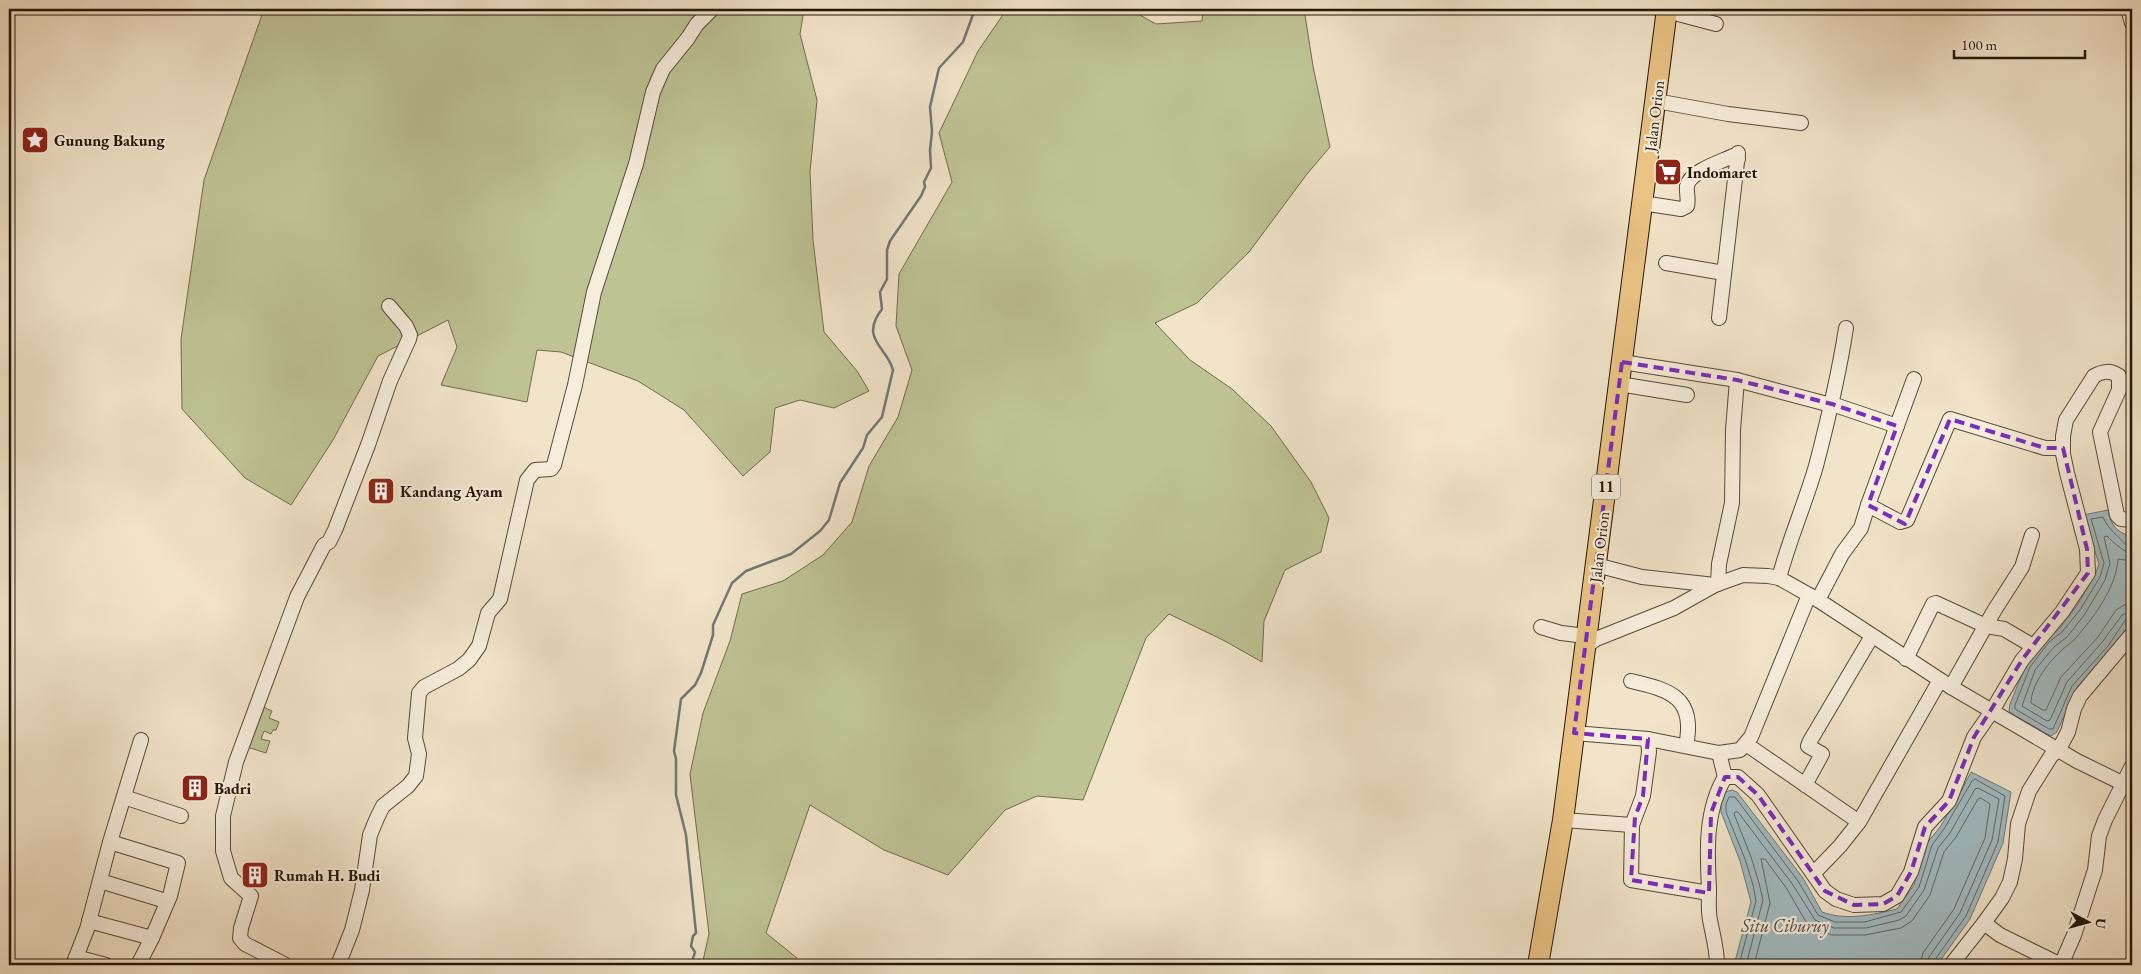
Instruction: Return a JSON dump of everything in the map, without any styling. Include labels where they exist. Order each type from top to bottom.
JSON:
[{"type":"highway","name":"Jalan Orion","points":[[1538,965],[1563,820],[1667,10]]},
{"type":"street","points":[[338,965],[352,930],[362,890],[370,835],[377,818],[383,806],[408,786],[416,776],[419,754],[415,738],[419,693],[424,686],[464,665],[478,646],[488,613],[500,599],[527,480],[535,470],[551,470],[554,465],[575,385],[594,292],[636,164],[653,92],[663,69],[697,24],[712,9]]},
{"type":"street","points":[[2128,9],[2132,23]]},
{"type":"street","points":[[1667,10],[1716,24]]},
{"type":"street","points":[[1656,101],[1728,114],[1801,123]]},
{"type":"street","points":[[1642,203],[1681,210],[1687,206],[1689,198],[1686,188],[1689,180],[1709,167],[1738,156],[1719,318]]},
{"type":"street","points":[[1666,263],[1724,273]]},
{"type":"street","points":[[286,965],[245,944],[240,938],[241,928],[251,896],[231,878],[223,850],[223,816],[236,762],[297,597],[324,545],[329,542],[368,444],[390,381],[409,339],[410,335],[406,326],[388,306]]},
{"type":"street","points":[[1779,578],[1788,544],[1816,466],[1832,404],[1846,328]]},
{"type":"street","points":[[1622,362],[1737,380],[1832,404],[1897,426]]},
{"type":"street","points":[[1725,777],[1738,776],[1758,795],[1814,873],[1824,891],[1836,899],[1854,905],[1883,904],[1898,896],[1911,872],[1925,827],[1949,801],[1974,738],[2022,660],[2062,612],[2088,573],[2087,549],[2067,473],[2063,436],[2066,420],[2094,376],[2101,372],[2113,372],[2119,376],[2119,390],[2100,432],[2117,515],[2121,519],[2132,520]]},
{"type":"street","points":[[1574,733],[1648,740],[1719,753],[1740,750],[1746,744],[1760,717],[1813,597],[1862,528],[1868,505],[1914,379]]},
{"type":"street","points":[[1716,585],[1732,503],[1733,430],[1737,380]]},
{"type":"street","points":[[1619,384],[1686,395]]},
{"type":"street","points":[[1868,505],[1900,522],[1907,520],[1950,419],[2045,448],[2063,448]]},
{"type":"street","points":[[1814,873],[1840,846],[1859,822],[1945,684],[1986,626],[2022,567],[2032,535]]},
{"type":"street","points":[[1596,565],[1642,577],[1716,585]]},
{"type":"street","points":[[1541,626],[1586,641],[1596,639],[1674,608],[1716,585],[1743,575],[1779,578],[1813,597],[1945,684],[2077,761],[2122,783]]},
{"type":"street","points":[[1906,659],[1935,603],[1986,626],[2004,629],[2033,646]]},
{"type":"street","points":[[1951,965],[2002,898],[2010,882],[2015,859],[2018,824],[2029,792],[2050,756],[2059,749],[2068,732],[2074,709],[2080,696],[2132,634]]},
{"type":"street","points":[[1805,785],[1822,754],[1808,746],[1872,636]]},
{"type":"street","points":[[1631,681],[1659,688],[1678,697],[1687,715],[1688,734],[1686,746]]},
{"type":"street","points":[[106,965],[75,961],[90,920],[110,842],[141,740]]},
{"type":"street","points":[[1648,740],[1643,796],[1632,825],[1631,880],[1709,893]]},
{"type":"street","points":[[1746,744],[1769,757],[1805,785],[1859,822]]},
{"type":"street","points":[[1717,965],[1717,951],[1710,919],[1707,858],[1711,814],[1717,792],[1725,777],[1719,753]]},
{"type":"street","points":[[1984,923],[2000,935],[2061,965],[2074,935],[2095,870],[2099,836],[2122,783],[2132,766]]},
{"type":"street","points":[[124,797],[181,816]]},
{"type":"street","points":[[1563,820],[1632,825]]},
{"type":"street","points":[[110,842],[178,863],[170,896],[166,901],[152,938],[138,965]]},
{"type":"street","points":[[100,881],[166,901]]},
{"type":"street","points":[[90,920],[152,938]]},
{"type":"highlighted area","points":[[1622,362],[1737,380],[1832,404],[1897,426],[1868,505],[1905,524],[1950,419],[2045,448],[2063,448],[2087,549],[2088,573],[2022,660],[1974,737],[1949,801],[1925,827],[1911,872],[1897,896],[1883,904],[1854,905],[1825,891],[1758,795],[1738,777],[1725,777],[1711,813],[1709,893],[1631,880],[1635,817],[1643,796],[1648,739],[1574,733]]},
{"type":"green space","points":[[264,9],[804,9],[800,34],[817,100],[810,172],[813,240],[824,332],[857,371],[869,391],[834,408],[800,400],[775,408],[770,452],[743,476],[684,410],[638,381],[561,352],[537,350],[527,402],[441,385],[457,347],[448,320],[378,356],[333,440],[291,505],[245,478],[182,409],[181,339],[204,180]]},
{"type":"green space","points":[[1007,9],[1129,9],[1156,24],[1202,21],[1203,9],[1304,9],[1313,66],[1330,147],[1307,174],[1249,252],[1197,303],[1155,323],[1190,360],[1232,389],[1271,426],[1311,482],[1329,518],[1321,552],[1285,570],[1264,621],[1262,662],[1223,640],[1169,614],[1146,638],[1083,800],[1037,796],[1005,810],[948,875],[884,850],[810,805],[766,933],[797,958],[794,965],[702,965],[709,934],[690,774],[703,713],[730,641],[742,594],[783,581],[823,555],[852,522],[869,466],[898,417],[912,370],[896,326],[899,274],[952,182],[939,133],[978,51]]},
{"type":"green space","points":[[259,705],[272,711],[269,718],[279,722],[276,730],[273,730],[271,734],[264,731],[261,739],[270,741],[266,753],[244,746]]},
{"type":"water","points":[[2108,510],[2113,525],[2125,534],[2131,543],[2132,615],[2129,627],[2076,689],[2057,732],[2051,736],[2014,715],[2009,711],[2010,704],[2026,664],[2046,639],[2059,629],[2076,607],[2095,575],[2099,564],[2083,515]]},
{"type":"water","name":"Situ Ciburuy","points":[[1971,772],[2011,792],[2003,843],[1970,919],[1937,965],[1734,965],[1751,902],[1740,861],[1721,812],[1721,803],[1725,792],[1732,790],[1737,792],[1803,878],[1822,912],[1850,917],[1897,909],[1914,885],[1927,843],[1940,827]]},
{"type":"waterway","points":[[691,965],[695,952],[691,946],[693,936],[696,933],[686,835],[676,795],[676,759],[674,751],[681,699],[695,685],[701,673],[713,635],[713,625],[732,583],[746,571],[791,554],[820,531],[829,520],[840,483],[863,448],[867,435],[882,417],[893,370],[877,342],[873,328],[882,309],[880,292],[887,279],[887,250],[890,241],[921,196],[925,187],[924,182],[931,168],[932,132],[930,107],[939,68],[963,42],[975,9]]},
{"type":"place","name":"Gunung Bakung","points":[[35,140]]},
{"type":"place","name":"Indomaret","points":[[1668,172]]},
{"type":"place","name":"Kandang Ayam","points":[[381,491]]},
{"type":"place","name":"Badri","points":[[195,788]]},
{"type":"place","name":"Rumah H. Budi","points":[[255,875]]}]
